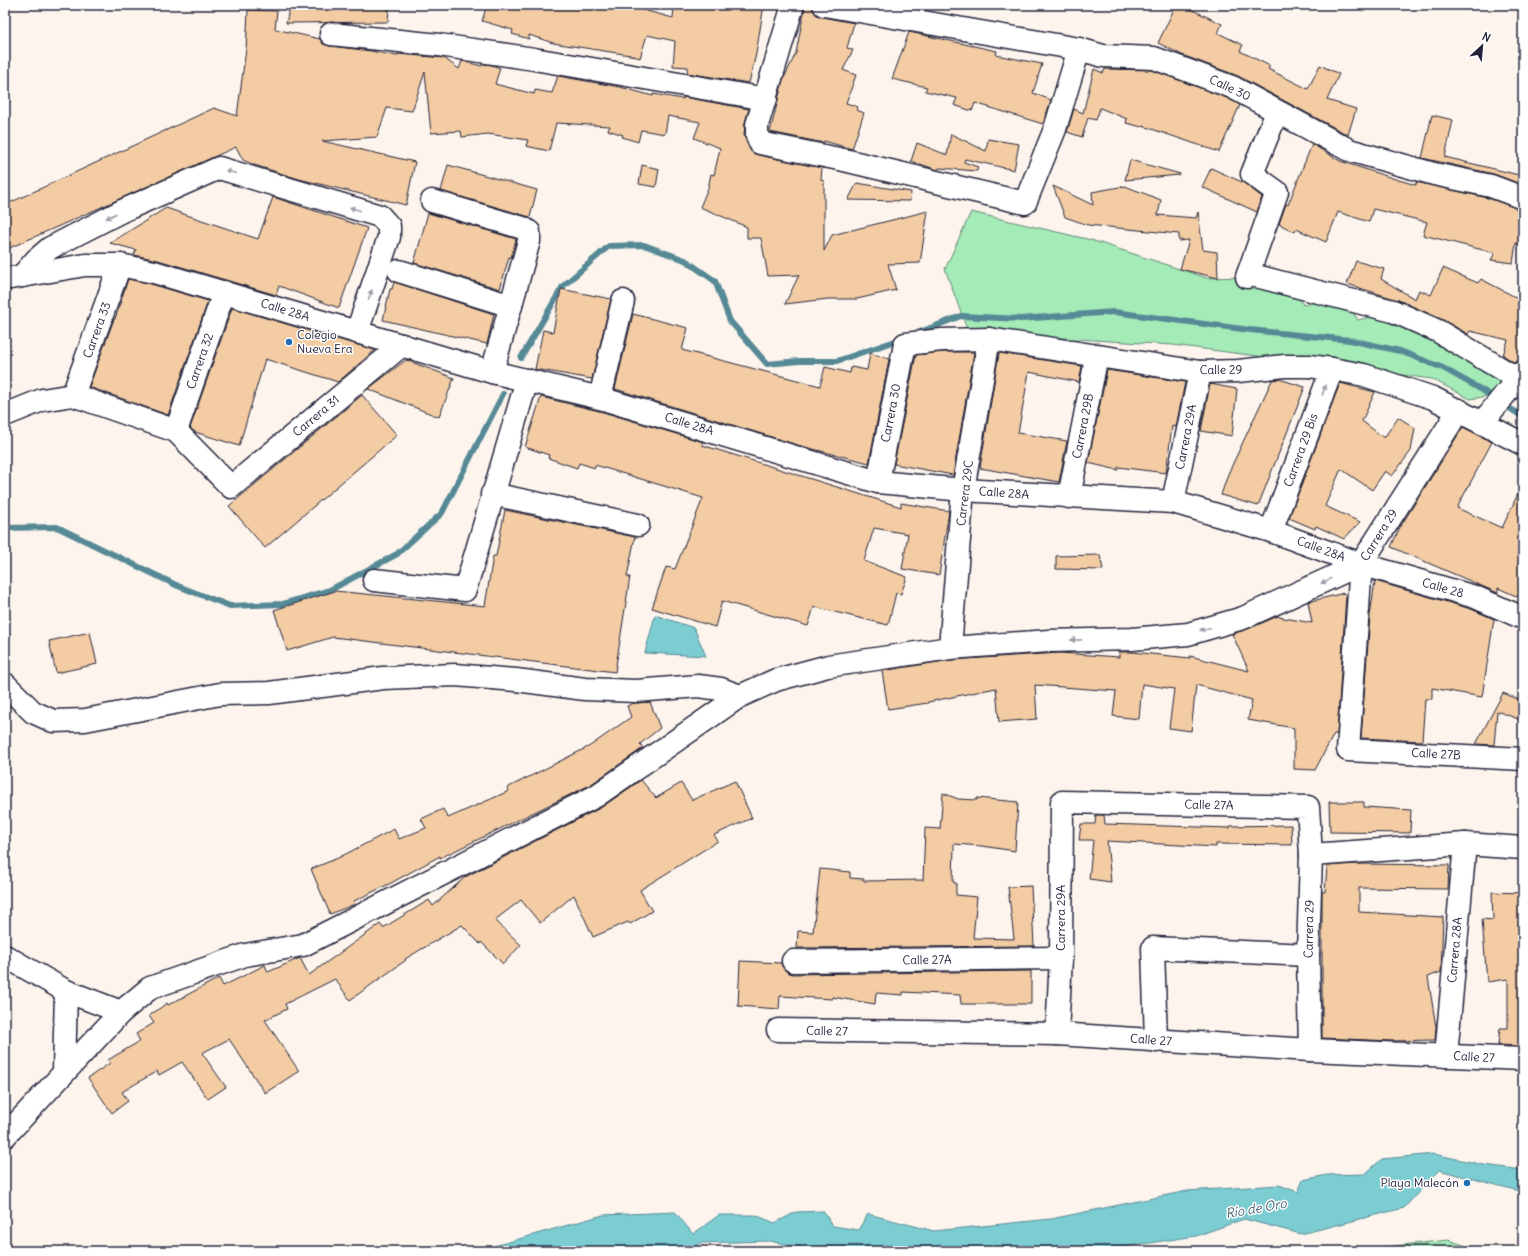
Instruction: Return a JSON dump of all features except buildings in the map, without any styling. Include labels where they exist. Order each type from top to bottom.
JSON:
[{"type":"street","points":[[793,5],[766,100],[757,125],[757,136],[760,143],[844,160],[1025,203],[1055,129],[1079,49]]},
{"type":"street","name":"Calle 30","points":[[824,5],[1079,49],[1103,56],[1154,58],[1232,87],[1349,150],[1416,169],[1491,186],[1523,198]]},
{"type":"street","points":[[908,5],[924,23]]},
{"type":"street","points":[[331,34],[439,45],[534,59],[766,100]]},
{"type":"street","points":[[1277,112],[1252,174],[1277,192],[1247,276],[1393,311],[1438,331],[1518,378],[1487,416]]},
{"type":"street","points":[[14,277],[50,248],[122,211],[219,168],[380,216],[389,226],[389,237],[357,332]]},
{"type":"street","points":[[432,201],[523,228],[529,232],[529,241],[492,372]]},
{"type":"street","name":"Calle 28A","points":[[14,277],[85,265],[120,265],[154,272],[492,372],[600,398],[878,482],[963,490],[1173,502],[1271,531],[1361,564]]},
{"type":"street","name":"Carrera 33","points":[[73,396],[120,265]]},
{"type":"street","points":[[399,271],[511,306]]},
{"type":"street","name":"Carrera 32","points":[[176,431],[224,292]]},
{"type":"street","points":[[600,398],[623,301]]},
{"type":"street","name":"Calle 29","points":[[905,344],[942,340],[989,339],[1200,372],[1238,371],[1285,366],[1309,366],[1332,369],[1401,386],[1459,410],[1487,416],[1523,444]]},
{"type":"street","name":"Carrera 29C","points":[[950,648],[963,490],[989,339]]},
{"type":"street","name":"Carrera 30","points":[[878,482],[905,344]]},
{"type":"street","name":"Carrera 31","points":[[176,431],[231,487],[402,345]]},
{"type":"street","name":"Carrera 29B","points":[[1069,497],[1097,355]]},
{"type":"street","name":"Carrera 29 Bis","points":[[1271,531],[1332,369]]},
{"type":"street","name":"Carrera 29A","points":[[1173,502],[1200,372]]},
{"type":"street","points":[[374,580],[465,590],[492,494],[527,380]]},
{"type":"street","points":[[5,415],[42,400],[73,396],[176,431]]},
{"type":"street","name":"Carrera 29","points":[[1348,750],[1361,564],[1459,410]]},
{"type":"street","points":[[492,494],[638,526]]},
{"type":"street","points":[[5,1136],[121,1012],[150,988],[245,955],[303,945],[596,796],[740,696],[776,680],[828,666],[950,648],[1048,641],[1132,639],[1188,634],[1243,618],[1361,564]]},
{"type":"street","name":"Calle 28","points":[[1361,564],[1475,597],[1523,618]]},
{"type":"street","points":[[5,684],[33,712],[54,721],[85,720],[220,694],[269,693],[383,678],[455,675],[516,680],[585,689],[636,691],[698,686],[721,688],[740,696]]},
{"type":"street","name":"Calle 27B","points":[[1348,750],[1523,759]]},
{"type":"street","name":"Carrera 29A","points":[[1057,1034],[1061,958],[1062,802]]},
{"type":"street","name":"Calle 27A","points":[[1062,802],[1308,807]]},
{"type":"street","name":"Carrera 29","points":[[1308,807],[1311,855],[1308,955],[1310,1050]]},
{"type":"street","points":[[1311,855],[1465,844],[1523,848]]},
{"type":"street","name":"Carrera 28A","points":[[1446,1056],[1465,844]]},
{"type":"street","points":[[1156,1041],[1153,948],[1308,955]]},
{"type":"street","points":[[5,956],[66,991],[121,1012]]},
{"type":"street","name":"Calle 27A","points":[[793,961],[1061,958]]},
{"type":"street","points":[[64,1074],[66,991]]},
{"type":"street","name":"Calle 27","points":[[778,1030],[1057,1034],[1310,1050],[1523,1059]]},
{"type":"green space","points":[[971,212],[1091,240],[1207,278],[1247,277],[1297,292],[1303,305],[1332,299],[1340,309],[1348,304],[1358,320],[1382,314],[1397,317],[1393,324],[1402,328],[1423,327],[1505,378],[1496,395],[1470,399],[1432,379],[1173,345],[968,332],[945,269]]},
{"type":"green space","points":[[1448,1240],[1482,1251],[1347,1251]]},
{"type":"water","points":[[655,615],[694,628],[706,656],[645,653]]},
{"type":"water","name":"Río de Oro","points":[[1434,1154],[1484,1165],[1523,1170],[1523,1192],[1439,1170],[1404,1208],[1301,1234],[1244,1219],[1196,1236],[1097,1251],[819,1251],[769,1241],[701,1243],[689,1251],[477,1251],[603,1215],[675,1212],[693,1234],[719,1215],[755,1215],[775,1223],[796,1212],[823,1211],[833,1226],[858,1230],[868,1214],[934,1231],[1051,1219],[1187,1191],[1279,1185],[1298,1192],[1303,1180],[1327,1175],[1365,1174],[1382,1159]]},
{"type":"waterway","points":[[521,358],[563,286],[609,246],[644,245],[685,260],[715,281],[730,321],[767,364],[799,361],[837,361],[901,339]]},
{"type":"waterway","points":[[915,334],[961,316],[1021,319],[1114,312],[1250,330],[1350,340],[1400,351],[1443,368],[1482,390],[1523,417]]},
{"type":"waterway","points":[[5,528],[57,527],[178,586],[230,606],[283,604],[330,590],[397,554],[442,513],[503,394]]},
{"type":"place","name":"Colegio Nueva Era","points":[[289,342]]},
{"type":"place","name":"Playa Malecón","points":[[1467,1183]]}]
